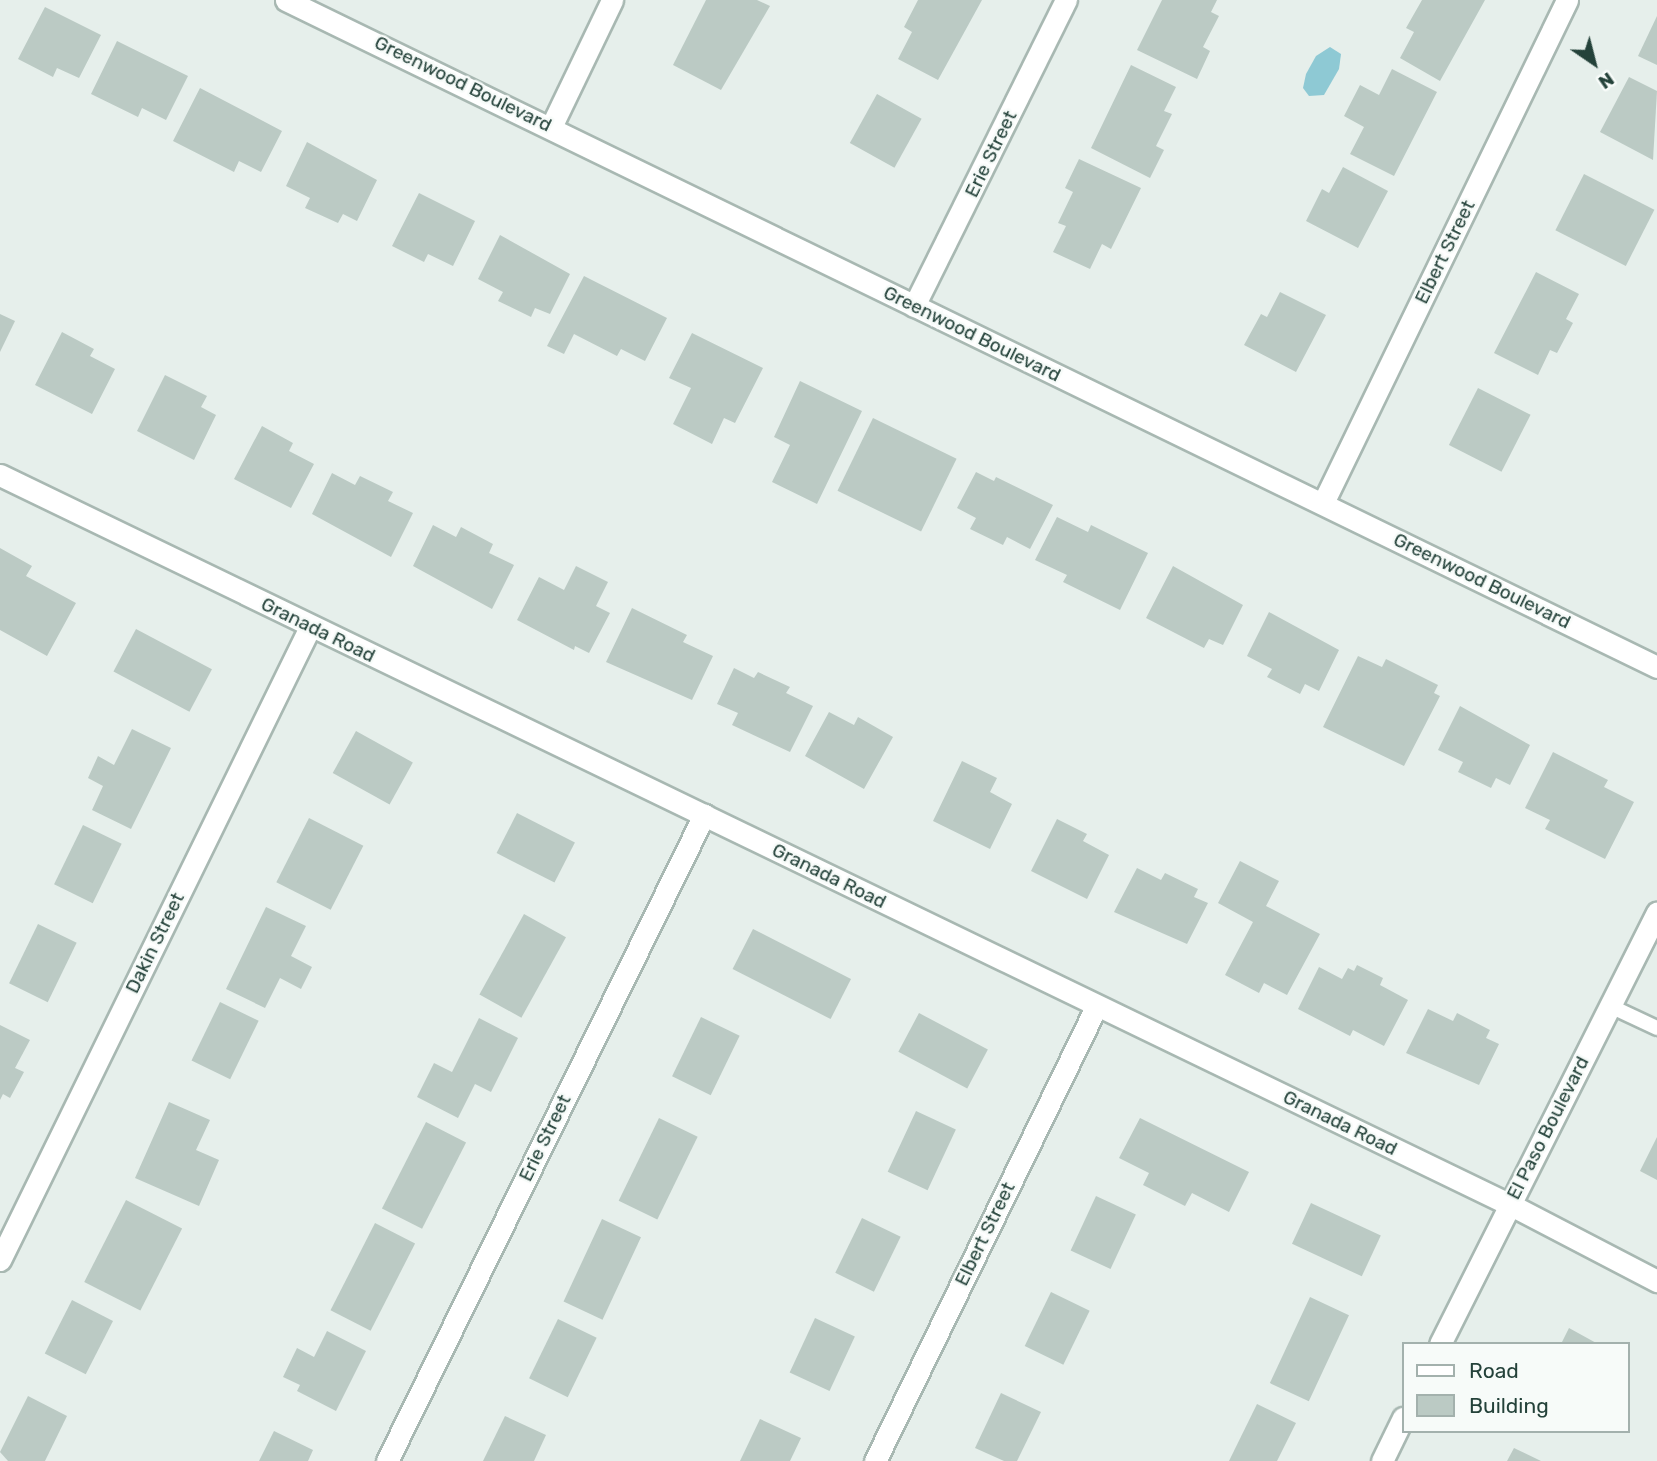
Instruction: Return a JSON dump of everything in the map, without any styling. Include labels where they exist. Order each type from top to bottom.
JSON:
[{"type":"street","name":"Greenwood Boulevard","points":[[286,0],[1657,667]]},
{"type":"street","points":[[551,127],[612,0]]},
{"type":"street","name":"Erie Street","points":[[914,306],[1066,0]]},
{"type":"street","name":"Elbert Street","points":[[1323,503],[1567,0]]},
{"type":"street","name":"Granada Road","points":[[0,475],[1508,1204],[1657,1280]]},
{"type":"street","name":"Dakin Street","points":[[0,1259],[310,626]]},
{"type":"street","name":"Erie Street","points":[[387,1461],[704,815]]},
{"type":"street","name":"El Paso Boulevard","points":[[1441,1342],[1657,912]]},
{"type":"street","name":"Elbert Street","points":[[875,1461],[1096,1007]]},
{"type":"street","points":[[1382,1461],[1402,1420]]},
{"type":"lane","points":[[1610,1006],[1657,1028]]},
{"type":"water","points":[[1330,47],[1341,54],[1339,69],[1324,95],[1309,96],[1303,88],[1306,74],[1316,56]]},
{"type":"building","points":[[706,0],[757,0],[770,6],[721,90],[673,65]]},
{"type":"building","points":[[918,0],[982,0],[938,80],[898,59],[912,32],[904,27]]},
{"type":"building","points":[[1162,0],[1217,0],[1211,12],[1219,16],[1203,47],[1210,51],[1197,79],[1137,50]]},
{"type":"building","points":[[1422,0],[1485,0],[1440,81],[1400,58],[1414,32],[1406,28]]},
{"type":"building","points":[[45,7],[101,35],[79,78],[57,68],[53,77],[18,59]]},
{"type":"building","points":[[1657,16],[1657,65],[1638,56]]},
{"type":"building","points":[[117,41],[188,76],[166,120],[142,108],[138,117],[91,94]]},
{"type":"building","points":[[1131,65],[1176,87],[1164,111],[1172,114],[1156,146],[1164,150],[1150,178],[1091,148]]},
{"type":"building","points":[[1392,69],[1437,92],[1394,176],[1350,154],[1364,127],[1344,116],[1360,85],[1379,95]]},
{"type":"building","points":[[1629,77],[1657,91],[1653,160],[1600,132]]},
{"type":"building","points":[[200,88],[282,131],[261,172],[239,161],[234,172],[173,141]]},
{"type":"building","points":[[877,94],[922,119],[894,168],[850,143]]},
{"type":"building","points":[[307,142],[377,180],[357,221],[343,214],[338,223],[305,208],[310,198],[286,186]]},
{"type":"building","points":[[1079,159],[1141,188],[1111,249],[1102,244],[1090,269],[1053,252],[1066,226],[1058,223],[1073,192],[1065,188]]},
{"type":"building","points":[[1343,167],[1388,191],[1358,248],[1306,221],[1322,189],[1329,193]]},
{"type":"building","points":[[1584,174],[1654,210],[1626,266],[1555,230]]},
{"type":"building","points":[[419,193],[475,221],[453,266],[428,254],[424,262],[392,246]]},
{"type":"building","points":[[500,235],[570,274],[550,314],[535,308],[531,317],[498,301],[503,292],[478,279]]},
{"type":"building","points":[[1536,272],[1579,294],[1566,319],[1573,323],[1557,353],[1550,350],[1538,375],[1494,353]]},
{"type":"building","points":[[584,276],[667,318],[645,361],[621,349],[617,356],[574,334],[564,354],[547,346]]},
{"type":"building","points":[[1280,292],[1326,315],[1296,372],[1244,345],[1261,314],[1267,317]]},
{"type":"building","points":[[0,314],[15,321],[0,352]]},
{"type":"building","points":[[62,332],[94,349],[90,356],[115,369],[92,414],[35,385]]},
{"type":"building","points":[[692,333],[763,368],[735,423],[724,418],[712,444],[673,424],[691,388],[669,378]]},
{"type":"building","points":[[165,375],[207,396],[201,407],[216,415],[194,460],[137,431]]},
{"type":"building","points":[[800,381],[862,411],[817,504],[772,482],[790,445],[774,437]]},
{"type":"building","points":[[1478,388],[1531,415],[1502,472],[1449,445]]},
{"type":"building","points":[[873,418],[957,459],[921,532],[837,491]]},
{"type":"building","points":[[262,426],[293,443],[289,451],[314,464],[291,508],[234,479]]},
{"type":"building","points":[[976,472],[994,481],[996,477],[1053,505],[1030,549],[1007,537],[1003,545],[970,529],[976,518],[957,508]]},
{"type":"building","points":[[332,473],[355,485],[360,476],[393,492],[388,501],[413,513],[391,557],[312,514]]},
{"type":"building","points":[[1057,517],[1088,532],[1091,525],[1148,553],[1120,610],[1063,582],[1067,575],[1035,560]]},
{"type":"building","points":[[433,525],[456,537],[461,527],[493,544],[489,553],[514,565],[492,609],[413,566]]},
{"type":"building","points":[[0,548],[32,566],[26,576],[76,603],[47,656],[0,630]]},
{"type":"building","points":[[576,566],[608,582],[596,606],[610,613],[589,653],[575,646],[574,650],[517,620],[539,577],[564,590]]},
{"type":"building","points":[[1173,566],[1243,605],[1223,645],[1209,639],[1204,648],[1146,618]]},
{"type":"building","points":[[632,608],[687,635],[683,642],[713,656],[692,700],[606,662]]},
{"type":"building","points":[[1269,612],[1339,650],[1319,691],[1305,684],[1300,694],[1267,677],[1272,669],[1247,656]]},
{"type":"building","points":[[136,629],[212,669],[189,712],[113,671]]},
{"type":"building","points":[[1358,656],[1382,667],[1386,659],[1438,685],[1434,693],[1440,696],[1404,766],[1323,727]]},
{"type":"building","points":[[734,668],[754,678],[758,672],[790,687],[786,693],[813,706],[790,752],[732,725],[738,713],[717,704]]},
{"type":"building","points":[[1460,706],[1530,745],[1510,785],[1496,778],[1491,788],[1458,772],[1463,762],[1438,750]]},
{"type":"building","points":[[829,712],[854,725],[858,717],[893,737],[864,789],[805,756]]},
{"type":"building","points":[[132,729],[171,748],[131,829],[92,810],[103,786],[88,778],[98,756],[114,765]]},
{"type":"building","points":[[356,731],[413,763],[390,804],[333,773]]},
{"type":"building","points":[[1553,752],[1608,780],[1604,787],[1634,802],[1605,859],[1545,829],[1550,820],[1525,808]]},
{"type":"building","points":[[962,761],[997,778],[990,792],[1012,804],[990,849],[933,821]]},
{"type":"building","points":[[517,813],[575,843],[554,883],[497,853]]},
{"type":"building","points":[[309,818],[363,846],[331,910],[276,882]]},
{"type":"building","points":[[1057,819],[1087,834],[1083,841],[1109,855],[1087,899],[1031,871]]},
{"type":"building","points":[[83,825],[122,844],[93,903],[54,884]]},
{"type":"building","points":[[1240,861],[1279,881],[1266,906],[1320,934],[1287,995],[1264,983],[1259,993],[1225,975],[1253,922],[1218,903]]},
{"type":"building","points":[[1137,868],[1161,880],[1165,873],[1198,889],[1194,897],[1208,903],[1187,944],[1114,912]]},
{"type":"building","points":[[266,907],[306,926],[291,956],[312,967],[301,989],[280,978],[265,1008],[226,989]]},
{"type":"building","points":[[524,914],[566,937],[521,1018],[479,994]]},
{"type":"building","points":[[38,924],[77,943],[48,1002],[9,983]]},
{"type":"building","points":[[753,929],[851,979],[831,1019],[733,969]]},
{"type":"building","points":[[1357,965],[1383,978],[1380,985],[1408,1000],[1384,1046],[1353,1030],[1350,1036],[1298,1009],[1319,967],[1342,979],[1348,968],[1354,971]]},
{"type":"building","points":[[220,1002],[259,1021],[230,1079],[192,1060]]},
{"type":"building","points":[[1428,1009],[1453,1021],[1457,1013],[1490,1030],[1486,1038],[1499,1044],[1479,1085],[1406,1053]]},
{"type":"building","points":[[919,1013],[988,1050],[967,1088],[898,1052]]},
{"type":"building","points":[[701,1017],[740,1036],[711,1095],[672,1076]]},
{"type":"building","points":[[479,1018],[518,1038],[491,1092],[475,1084],[458,1118],[417,1097],[434,1063],[452,1072]]},
{"type":"building","points":[[0,1025],[30,1040],[15,1068],[24,1072],[10,1098],[3,1094],[0,1100]]},
{"type":"building","points":[[169,1102],[210,1120],[196,1150],[219,1160],[199,1206],[135,1178]]},
{"type":"building","points":[[916,1111],[956,1130],[928,1190],[888,1172]]},
{"type":"building","points":[[659,1118],[698,1137],[657,1220],[619,1201]]},
{"type":"building","points":[[1140,1118],[1249,1172],[1229,1212],[1192,1193],[1185,1206],[1143,1185],[1149,1173],[1119,1158]]},
{"type":"building","points":[[426,1122],[466,1142],[422,1229],[382,1208]]},
{"type":"building","points":[[1657,1137],[1657,1180],[1640,1171]]},
{"type":"building","points":[[1096,1196],[1136,1215],[1111,1269],[1071,1250]]},
{"type":"building","points":[[126,1200],[182,1229],[140,1311],[84,1282]]},
{"type":"building","points":[[1311,1203],[1381,1236],[1362,1276],[1292,1244]]},
{"type":"building","points":[[862,1218],[901,1237],[874,1292],[835,1273]]},
{"type":"building","points":[[602,1219],[641,1237],[603,1320],[564,1301]]},
{"type":"building","points":[[375,1223],[415,1243],[371,1331],[331,1310]]},
{"type":"building","points":[[1051,1292],[1090,1311],[1063,1365],[1025,1346]]},
{"type":"building","points":[[1310,1297],[1349,1315],[1309,1401],[1270,1383]]},
{"type":"building","points":[[72,1300],[113,1321],[86,1374],[45,1353]]},
{"type":"building","points":[[815,1318],[855,1337],[830,1391],[790,1372]]},
{"type":"building","points":[[558,1319],[597,1338],[568,1397],[529,1378]]},
{"type":"building","points":[[1569,1328],[1594,1342],[1562,1342]]},
{"type":"building","points":[[327,1331],[366,1351],[336,1411],[297,1391],[300,1385],[283,1377],[297,1348],[314,1357]]},
{"type":"building","points":[[1001,1393],[1041,1412],[1017,1461],[1004,1461],[975,1448]]},
{"type":"building","points":[[28,1396],[67,1416],[45,1461],[8,1461],[0,1452]]},
{"type":"building","points":[[1257,1404],[1296,1423],[1277,1461],[1229,1461]]},
{"type":"building","points":[[505,1416],[546,1435],[534,1461],[483,1461]]},
{"type":"building","points":[[760,1419],[801,1438],[790,1461],[740,1461]]},
{"type":"building","points":[[274,1431],[313,1450],[308,1461],[259,1461]]},
{"type":"building","points":[[1514,1448],[1541,1461],[1507,1461]]}]
